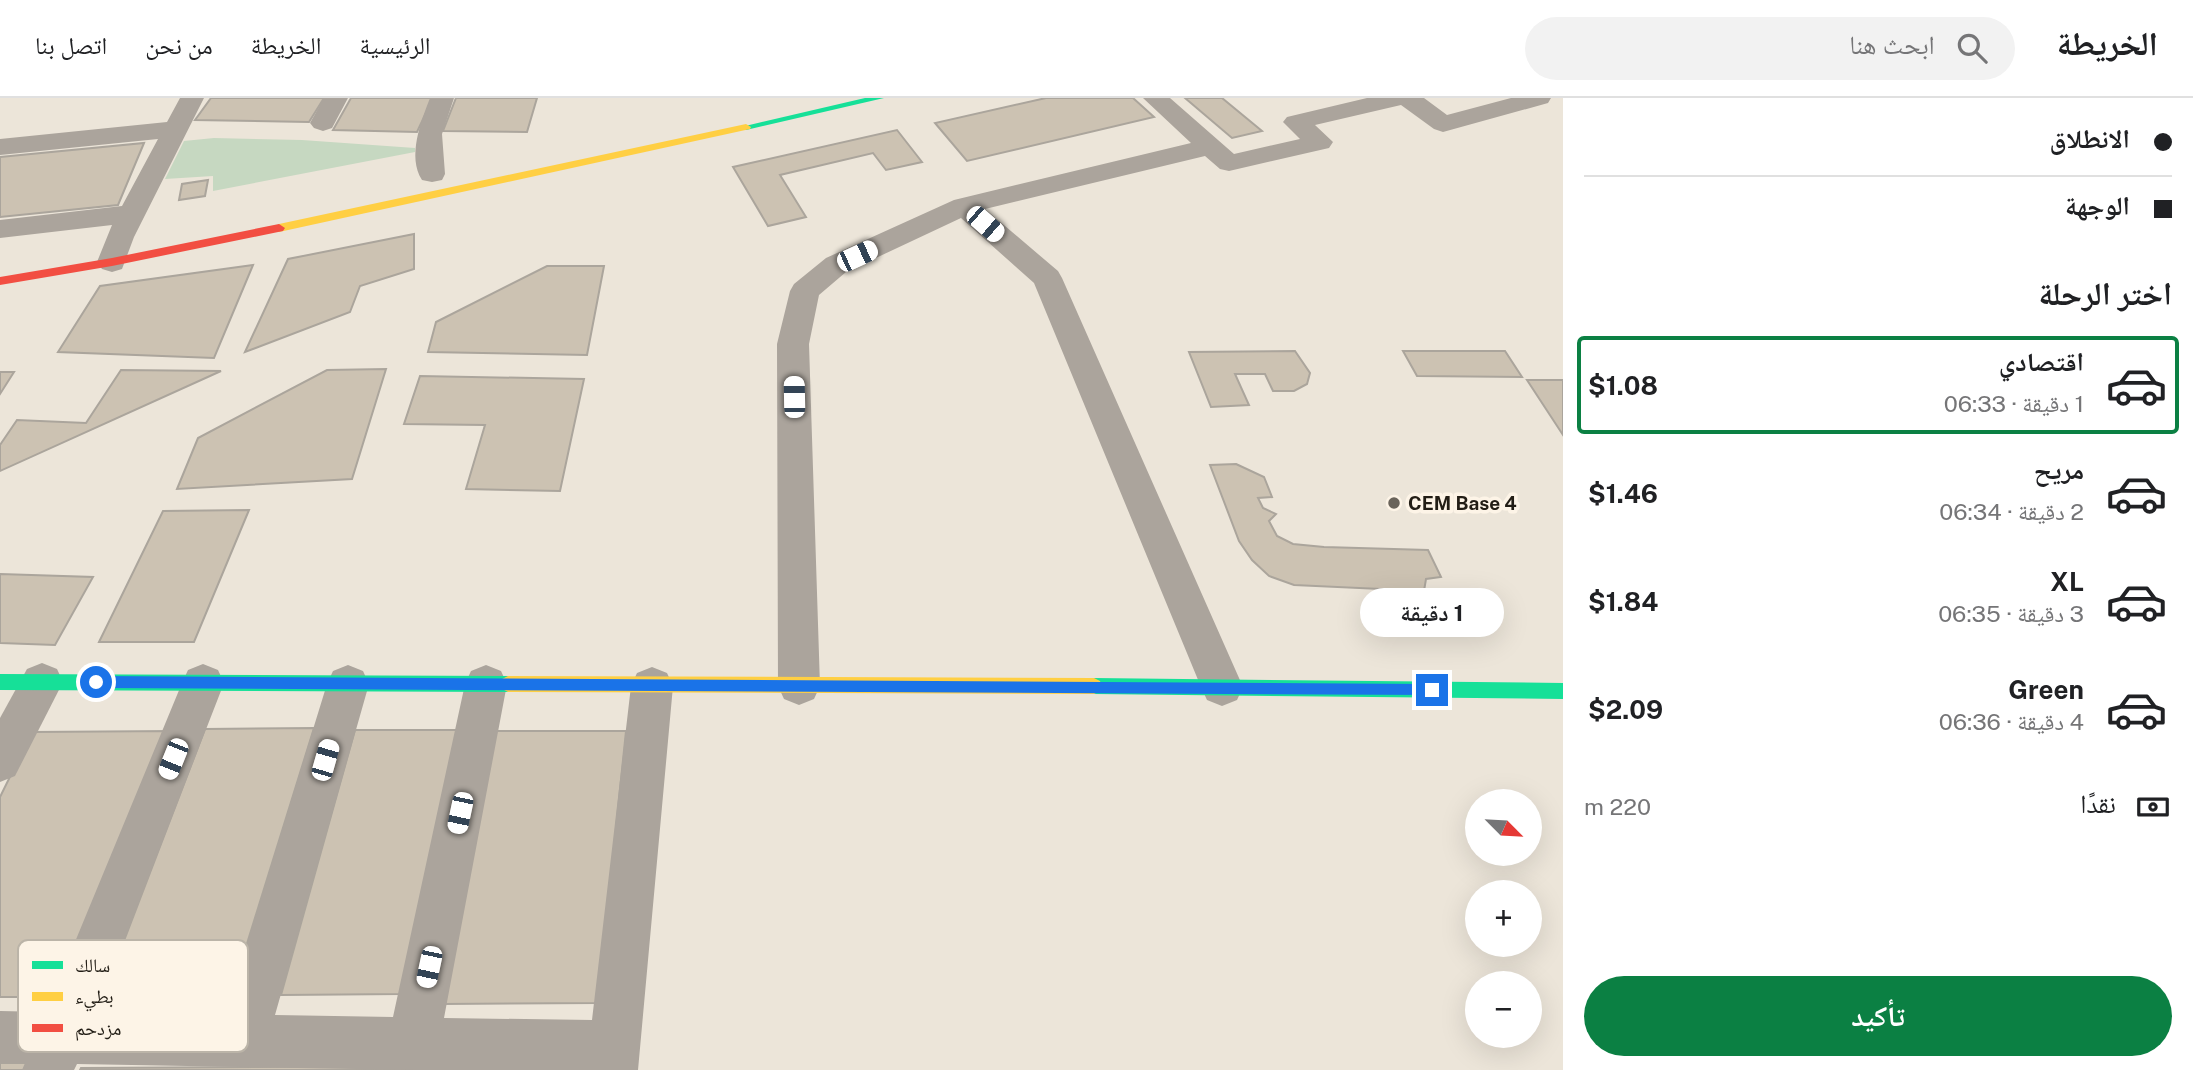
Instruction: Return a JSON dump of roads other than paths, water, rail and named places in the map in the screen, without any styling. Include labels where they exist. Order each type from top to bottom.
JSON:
[{"type":"street","points":[[0,281],[121,237],[192,98]]},
{"type":"street","points":[[323,123],[336,98]]},
{"type":"street","points":[[432,174],[429,134],[442,98]]},
{"type":"street","points":[[0,229],[121,237],[444,194],[879,98]]},
{"type":"street","points":[[1155,98],[1208,148],[1229,163],[1320,142],[1296,122],[1399,98]]},
{"type":"street","points":[[1408,98],[1443,124],[1539,98]]},
{"type":"street","points":[[0,147],[176,129]]},
{"type":"street","points":[[799,686],[793,344],[805,291],[836,265],[964,206],[1208,148]]},
{"type":"street","points":[[964,206],[1047,278],[1222,687]]},
{"type":"street","points":[[0,681],[1563,691]]},
{"type":"street","points":[[0,761],[42,682]]},
{"type":"street","points":[[100,940],[203,683]]},
{"type":"street","points":[[248,1021],[348,684]]},
{"type":"street","points":[[413,1044],[486,684]]},
{"type":"street","points":[[248,1041],[413,1044],[612,1058],[652,686]]},
{"type":"street","points":[[0,1037],[18,1043]]},
{"type":"street","points":[[54,1054],[83,1052]]},
{"type":"place","name":"CEM Base 4","points":[[1394,503]]}]
